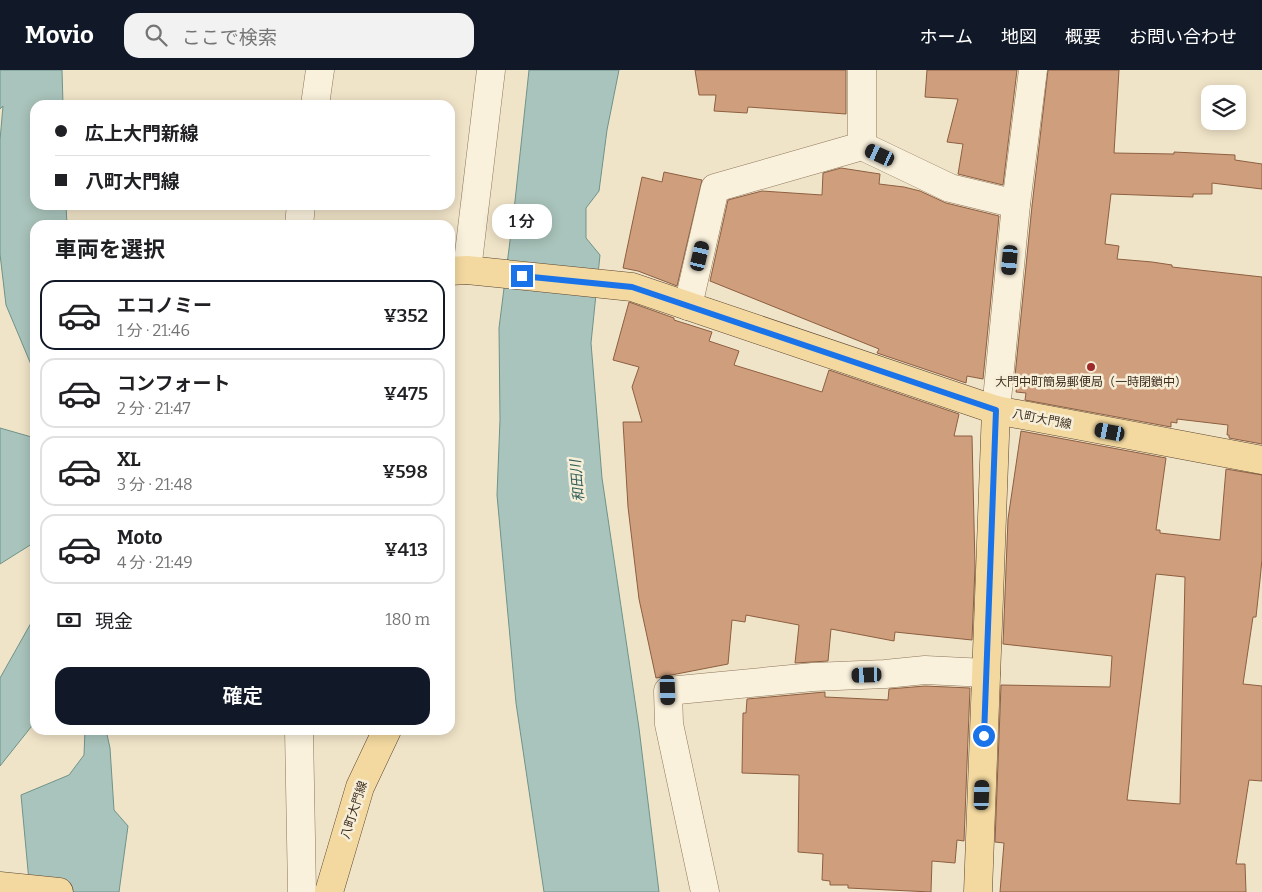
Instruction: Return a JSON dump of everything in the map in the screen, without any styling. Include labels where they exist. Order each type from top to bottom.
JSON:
[{"type":"main road","name":"八町大門線","points":[[459,271],[632,287],[996,410],[1262,460]]},
{"type":"main road","points":[[978,892],[996,410]]},
{"type":"main road","name":"八町大門線","points":[[329,892],[360,787],[385,735]]},
{"type":"main road","points":[[0,886],[59,892]]},
{"type":"street","points":[[316,100],[320,70]]},
{"type":"street","points":[[459,271],[491,70]]},
{"type":"street","points":[[862,70],[862,146]]},
{"type":"street","points":[[996,410],[1016,204],[1033,70]]},
{"type":"street","points":[[688,306],[715,188],[862,146],[950,188],[1016,204]]},
{"type":"street","points":[[705,892],[669,724],[668,690],[813,677],[886,674],[925,670],[986,673]]},
{"type":"street","points":[[299,735],[302,892]]},
{"type":"water","points":[[0,70],[62,70],[63,100],[30,100],[30,210],[66,210],[67,220],[30,220],[30,362],[6,305],[0,254],[0,140],[3,106],[0,109]]},
{"type":"water","name":"和田川","points":[[529,70],[619,70],[607,130],[599,191],[586,208],[586,238],[600,255],[591,343],[602,478],[639,728],[659,892],[544,892],[516,703],[497,495],[500,420],[499,328]]},
{"type":"water","points":[[0,428],[30,437],[30,545],[0,564]]},
{"type":"water","points":[[30,625],[30,728],[0,766],[0,678]]},
{"type":"water","points":[[85,735],[107,735],[110,748],[114,810],[128,826],[119,892],[30,892],[21,795],[69,775],[84,755]]},
{"type":"building","points":[[695,70],[846,70],[846,114],[748,107],[747,113],[714,111],[716,95],[699,95]]},
{"type":"building","points":[[927,70],[1017,70],[1003,185],[958,174],[963,144],[947,142],[958,99],[925,97]]},
{"type":"building","points":[[1048,70],[1119,70],[1114,153],[1174,154],[1174,152],[1235,155],[1235,160],[1262,164],[1262,189],[1212,183],[1212,194],[1193,194],[1193,197],[1111,194],[1105,244],[1119,246],[1117,259],[1262,277],[1262,444],[1229,438],[1229,435],[1227,435],[1228,425],[1177,419],[1177,423],[1171,422],[1171,427],[1025,400],[1026,393],[1016,392],[1017,386],[1014,386]]},
{"type":"building","points":[[841,168],[880,174],[879,184],[920,191],[946,203],[999,216],[983,379],[967,376],[966,383],[877,353],[879,349],[710,281],[728,200],[762,191],[822,195],[823,173]]},
{"type":"building","points":[[664,172],[702,180],[677,286],[638,271],[623,268],[642,177],[662,182]]},
{"type":"building","points":[[629,302],[674,318],[674,320],[712,332],[709,341],[739,351],[734,365],[822,392],[829,370],[959,414],[954,436],[972,436],[975,567],[972,640],[895,632],[894,641],[831,629],[828,661],[795,663],[799,625],[746,615],[745,622],[732,620],[728,664],[656,678],[639,599],[628,507],[623,422],[642,422],[632,387],[639,367],[613,360]]},
{"type":"building","points":[[1021,431],[1166,458],[1156,530],[1160,530],[1160,533],[1220,540],[1226,469],[1262,475],[1262,559],[1256,617],[1253,617],[1243,684],[1262,686],[1262,781],[1249,780],[1236,864],[1245,864],[1246,892],[1000,892],[1004,843],[995,842],[1001,685],[1110,687],[1112,656],[1003,644],[1008,519]],"holes":[[[1156,574],[1185,577],[1180,804],[1127,800]]]},
{"type":"building","points":[[925,686],[970,688],[964,841],[957,840],[955,863],[932,861],[931,892],[848,888],[848,885],[830,885],[830,881],[822,880],[823,854],[798,852],[799,775],[742,773],[743,713],[746,713],[747,699],[825,692],[825,697],[888,700],[889,689]]},
{"type":"place","name":"大門中町簡易郵便局（一時閉鎖中）","points":[[1091,367]]},
{"type":"route","points":[[522,276],[632,287],[996,410],[984,736]]}]
